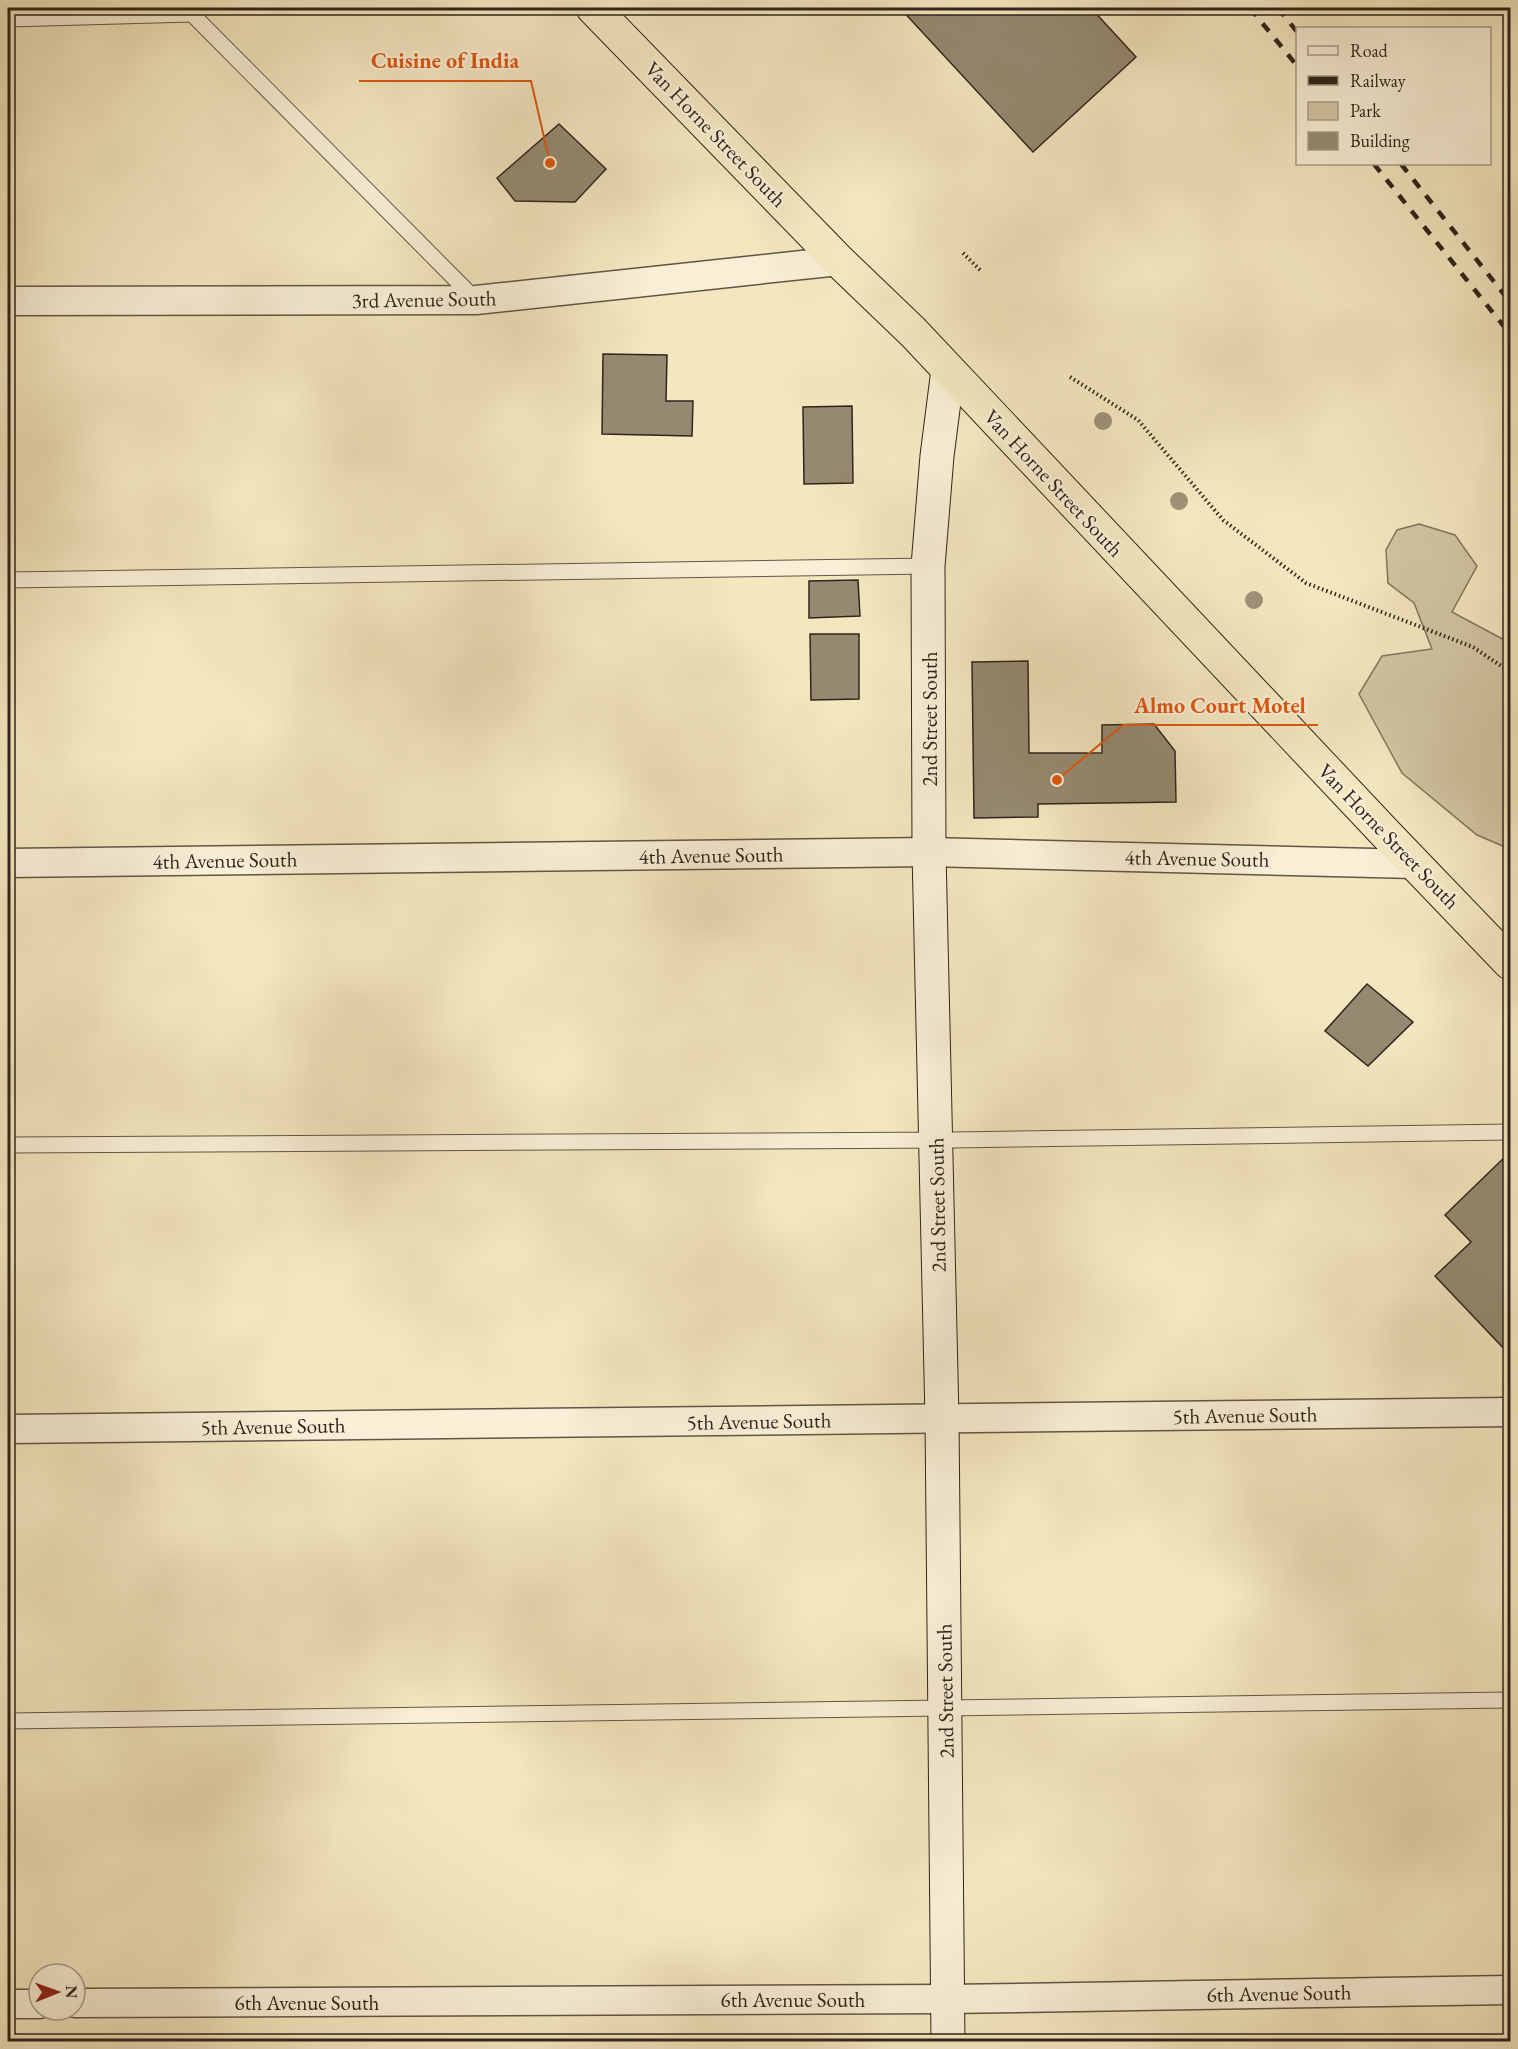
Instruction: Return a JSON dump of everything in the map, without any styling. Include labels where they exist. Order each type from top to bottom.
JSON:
[{"type":"highway","name":"Van Horne Street South","points":[[593,8],[839,261],[913,332],[1510,963]]},
{"type":"main road","name":"2nd Street South","points":[[948,370],[937,456],[928,566],[929,852],[942,1419],[948,2042]]},
{"type":"street","name":"3rd Avenue South","points":[[8,301],[476,300],[839,261]]},
{"type":"street","name":"4th Avenue South","points":[[8,862],[929,852],[1415,864]]},
{"type":"street","name":"5th Avenue South","points":[[8,1429],[1510,1412]]},
{"type":"street","name":"6th Avenue South","points":[[87,2003],[948,1999],[1510,1990]]},
{"type":"street","points":[[8,2004],[27,2004]]},
{"type":"lane","points":[[8,19],[189,10],[476,300]]},
{"type":"lane","points":[[8,580],[928,566]]},
{"type":"lane","points":[[8,1145],[935,1139],[1510,1132]]},
{"type":"lane","points":[[8,1721],[1510,1700]]},
{"type":"path","points":[[963,253],[981,271]]},
{"type":"path","points":[[1070,377],[1138,420],[1223,520],[1306,583],[1473,647],[1510,672]]},
{"type":"green space","points":[[1419,524],[1455,535],[1477,566],[1452,612],[1510,643],[1510,849],[1477,835],[1402,773],[1359,694],[1382,656],[1432,649],[1414,603],[1388,583],[1386,550],[1397,530]]},
{"type":"building","points":[[900,8],[1091,8],[1136,57],[1033,152]]},
{"type":"building","points":[[559,124],[606,169],[575,202],[515,201],[497,178]]},
{"type":"building","points":[[603,354],[667,355],[666,401],[693,401],[692,436],[602,434]]},
{"type":"building","points":[[852,406],[853,483],[804,484],[803,407]]},
{"type":"building","points":[[858,580],[860,616],[809,618],[809,581]]},
{"type":"building","points":[[810,634],[859,634],[859,699],[811,700]]},
{"type":"building","points":[[1028,661],[1029,753],[1102,753],[1102,725],[1154,724],[1175,751],[1176,802],[1038,804],[1038,817],[974,818],[972,662]]},
{"type":"building","points":[[1367,984],[1413,1022],[1368,1066],[1325,1031]]},
{"type":"building","points":[[1510,1152],[1510,1355],[1435,1276],[1471,1242],[1445,1215]]},
{"type":"railway","points":[[1250,8],[1296,65]]},
{"type":"railway","points":[[1278,8],[1296,30]]},
{"type":"railway","points":[[1375,165],[1510,334]]},
{"type":"railway","points":[[1402,165],[1510,302]]},
{"type":"place","name":"Cuisine of India","points":[[550,163]]},
{"type":"place","name":"Almo Court Motel","points":[[1057,780]]}]
